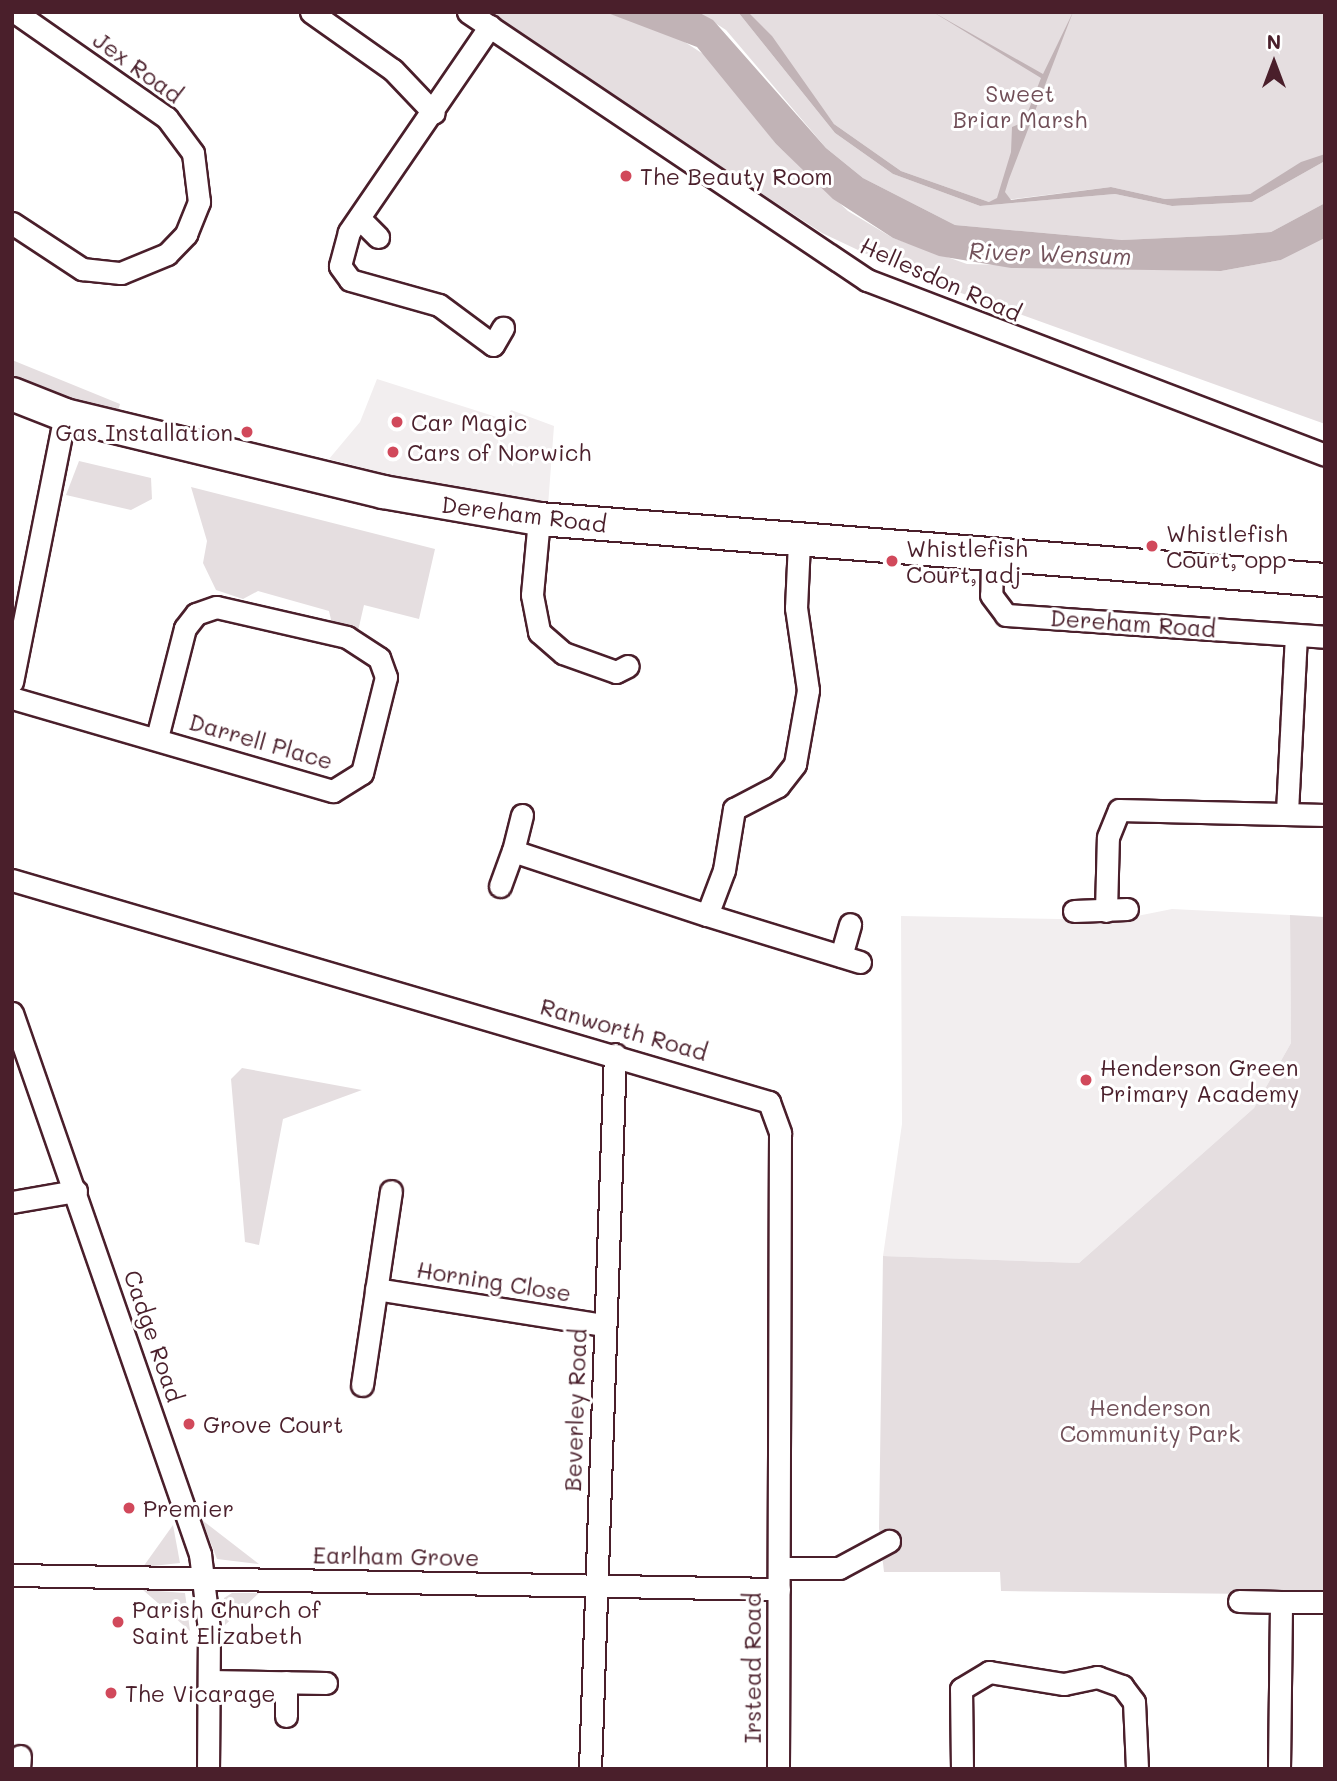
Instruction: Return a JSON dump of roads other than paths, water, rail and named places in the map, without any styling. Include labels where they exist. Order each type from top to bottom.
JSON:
[{"type":"highway","name":"Dereham Road","points":[[12,394],[65,415],[396,495],[539,519],[1325,580]]},
{"type":"highway","name":"Dereham Road","points":[[12,413],[65,415]]},
{"type":"street","name":"Jex Road","points":[[12,223],[82,269],[121,273],[167,254],[186,234],[199,202],[193,153],[178,129],[15,12]]},
{"type":"street","points":[[311,12],[393,70],[434,113]]},
{"type":"street","name":"Hellesdon Road","points":[[468,12],[867,280],[1325,454]]},
{"type":"street","points":[[490,26],[434,113],[359,218],[340,267],[350,280],[439,305],[494,344]]},
{"type":"street","points":[[359,218],[379,235]]},
{"type":"street","points":[[13,669],[65,415]]},
{"type":"street","points":[[539,519],[532,595],[539,632],[563,653],[622,674]]},
{"type":"street","points":[[707,915],[724,870],[734,809],[778,786],[795,764],[808,690],[796,608],[799,541]]},
{"type":"street","name":"Dereham Road","points":[[992,556],[991,594],[1006,615],[1325,637]]},
{"type":"street","name":"Darrell Place","points":[[12,698],[333,791],[362,773],[386,677],[379,658],[347,637],[216,607],[196,614],[185,628],[157,738]]},
{"type":"street","points":[[1287,812],[1296,635]]},
{"type":"street","points":[[1074,911],[1117,910],[1108,837],[1119,810],[1325,815]]},
{"type":"street","points":[[500,886],[522,815]]},
{"type":"street","points":[[513,850],[707,915],[850,959],[850,924]]},
{"type":"street","name":"Ranworth Road","points":[[12,880],[757,1095],[776,1111],[779,1568]]},
{"type":"street","name":"Cadge Road","points":[[12,1013],[188,1512],[204,1578],[209,1681],[208,1769]]},
{"type":"street","name":"Beverley Road","points":[[590,1769],[603,1325],[615,1054]]},
{"type":"street","points":[[12,1202],[76,1191]]},
{"type":"street","points":[[362,1385],[391,1191]]},
{"type":"street","name":"Horning Close","points":[[376,1289],[603,1325]]},
{"type":"street","points":[[779,1568],[839,1568],[889,1541]]},
{"type":"street","name":"Irstead Road","points":[[778,1769],[779,1568]]},
{"type":"street","name":"Earlham Grove","points":[[12,1575],[779,1589]]},
{"type":"street","points":[[1239,1601],[1325,1602]]},
{"type":"street","points":[[1279,1769],[1281,1602]]},
{"type":"street","points":[[962,1769],[961,1689],[989,1672],[1064,1684],[1097,1677],[1122,1686],[1134,1702],[1138,1769]]},
{"type":"street","points":[[209,1681],[326,1683]]},
{"type":"street","points":[[286,1682],[286,1716]]},
{"type":"water","name":"River Wensum","points":[[605,12],[698,12],[713,20],[826,148],[863,178],[955,225],[1122,240],[1230,235],[1271,232],[1325,203],[1325,238],[1281,260],[1221,271],[1011,268],[939,256],[893,238],[833,199],[776,144],[697,47]]},
{"type":"water","points":[[738,12],[748,12],[772,36],[834,124],[901,171],[989,202],[997,198],[1011,152],[1012,127],[1024,122],[1041,78],[933,12],[1043,74],[1073,12],[1009,179],[1005,192],[1011,200],[1111,187],[1165,199],[1250,194],[1301,162],[1325,154],[1325,161],[1252,202],[1172,206],[1115,194],[980,206],[893,174],[835,133]]},
{"type":"place","name":"The Beauty Room","points":[[626,176]]},
{"type":"place","name":"Car Magic","points":[[397,422]]},
{"type":"place","name":"Gas Installation","points":[[247,432]]},
{"type":"place","name":"Cars of Norwich","points":[[393,452]]},
{"type":"place","name":"Whistlefish Court, opp","points":[[1152,546]]},
{"type":"place","name":"Whistlefish Court, adj","points":[[892,561]]},
{"type":"place","name":"Henderson Green Primary Academy","points":[[1086,1080]]},
{"type":"place","name":"Grove Court","points":[[189,1424]]},
{"type":"place","name":"Premier","points":[[129,1508]]},
{"type":"place","name":"Parish Church of Saint Elizabeth","points":[[118,1622]]},
{"type":"place","name":"The Vicarage","points":[[111,1693]]},
{"type":"park label","name":"Sweet Briar Marsh","points":[[1020,106]]},
{"type":"park label","name":"Henderson Community Park","points":[[1150,1420]]}]
